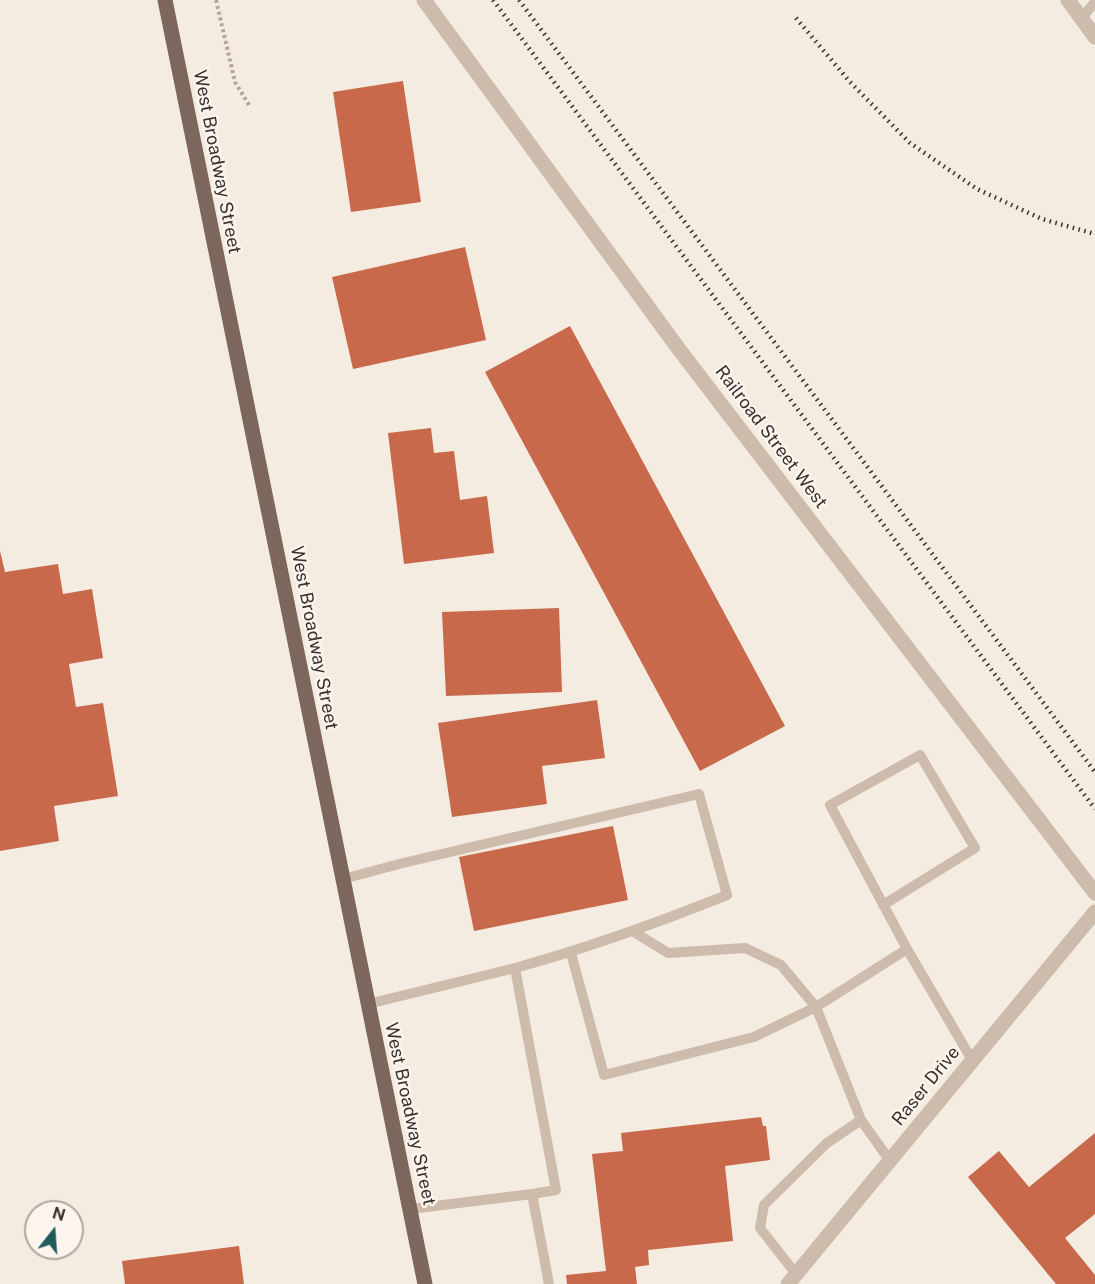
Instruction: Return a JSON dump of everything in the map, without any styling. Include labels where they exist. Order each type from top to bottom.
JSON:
[{"type":"main road","name":"West Broadway Street","points":[[165,0],[425,1284]]},
{"type":"street","name":"Railroad Street West","points":[[424,0],[678,348],[1095,893]]},
{"type":"street","points":[[1068,0],[1095,37]]},
{"type":"street","name":"Raser Drive","points":[[792,1279],[1095,912]]},
{"type":"lane","points":[[1081,19],[1095,2]]},
{"type":"lane","points":[[883,905],[975,848],[920,755],[830,805],[883,905],[907,949],[972,1060]]},
{"type":"lane","points":[[343,879],[699,794],[727,895],[634,932],[571,953],[368,1004]]},
{"type":"lane","points":[[634,932],[668,953],[745,948],[781,965],[816,1007],[861,1120],[890,1161]]},
{"type":"lane","points":[[571,953],[604,1075],[754,1037],[816,1007],[907,949]]},
{"type":"lane","points":[[410,1209],[556,1190],[515,968]]},
{"type":"lane","points":[[792,1279],[760,1228],[764,1205],[827,1143],[861,1120]]},
{"type":"lane","points":[[532,1194],[549,1284]]},
{"type":"path","points":[[216,0],[235,82],[249,105]]},
{"type":"building","points":[[403,81],[421,202],[351,212],[333,92]]},
{"type":"building","points":[[465,247],[486,340],[353,369],[332,277]]},
{"type":"building","points":[[570,326],[785,726],[700,771],[485,372]]},
{"type":"building","points":[[431,428],[434,453],[454,451],[460,500],[487,496],[494,553],[404,564],[388,433]]},
{"type":"building","points":[[0,551],[5,572],[58,564],[63,594],[92,589],[103,658],[69,664],[76,707],[103,703],[118,796],[54,806],[59,841],[0,851]]},
{"type":"building","points":[[559,608],[562,692],[446,696],[442,612]]},
{"type":"building","points":[[597,700],[605,758],[542,766],[547,804],[452,817],[438,723]]},
{"type":"building","points":[[613,826],[628,900],[474,931],[459,857]]},
{"type":"building","points":[[761,1117],[763,1126],[766,1126],[770,1160],[725,1166],[733,1241],[648,1250],[649,1265],[635,1267],[637,1284],[567,1284],[566,1275],[606,1271],[592,1154],[623,1151],[621,1133]]},
{"type":"building","points":[[1095,1133],[1095,1214],[1065,1238],[1095,1275],[1095,1284],[1056,1284],[968,1177],[999,1151],[1029,1187]]},
{"type":"building","points":[[239,1246],[244,1284],[125,1284],[122,1261]]},
{"type":"railway","points":[[493,0],[1095,809]]},
{"type":"railway","points":[[519,0],[1095,772]]},
{"type":"railway","points":[[796,18],[850,82],[910,143],[977,189],[1042,219],[1095,234]]}]
